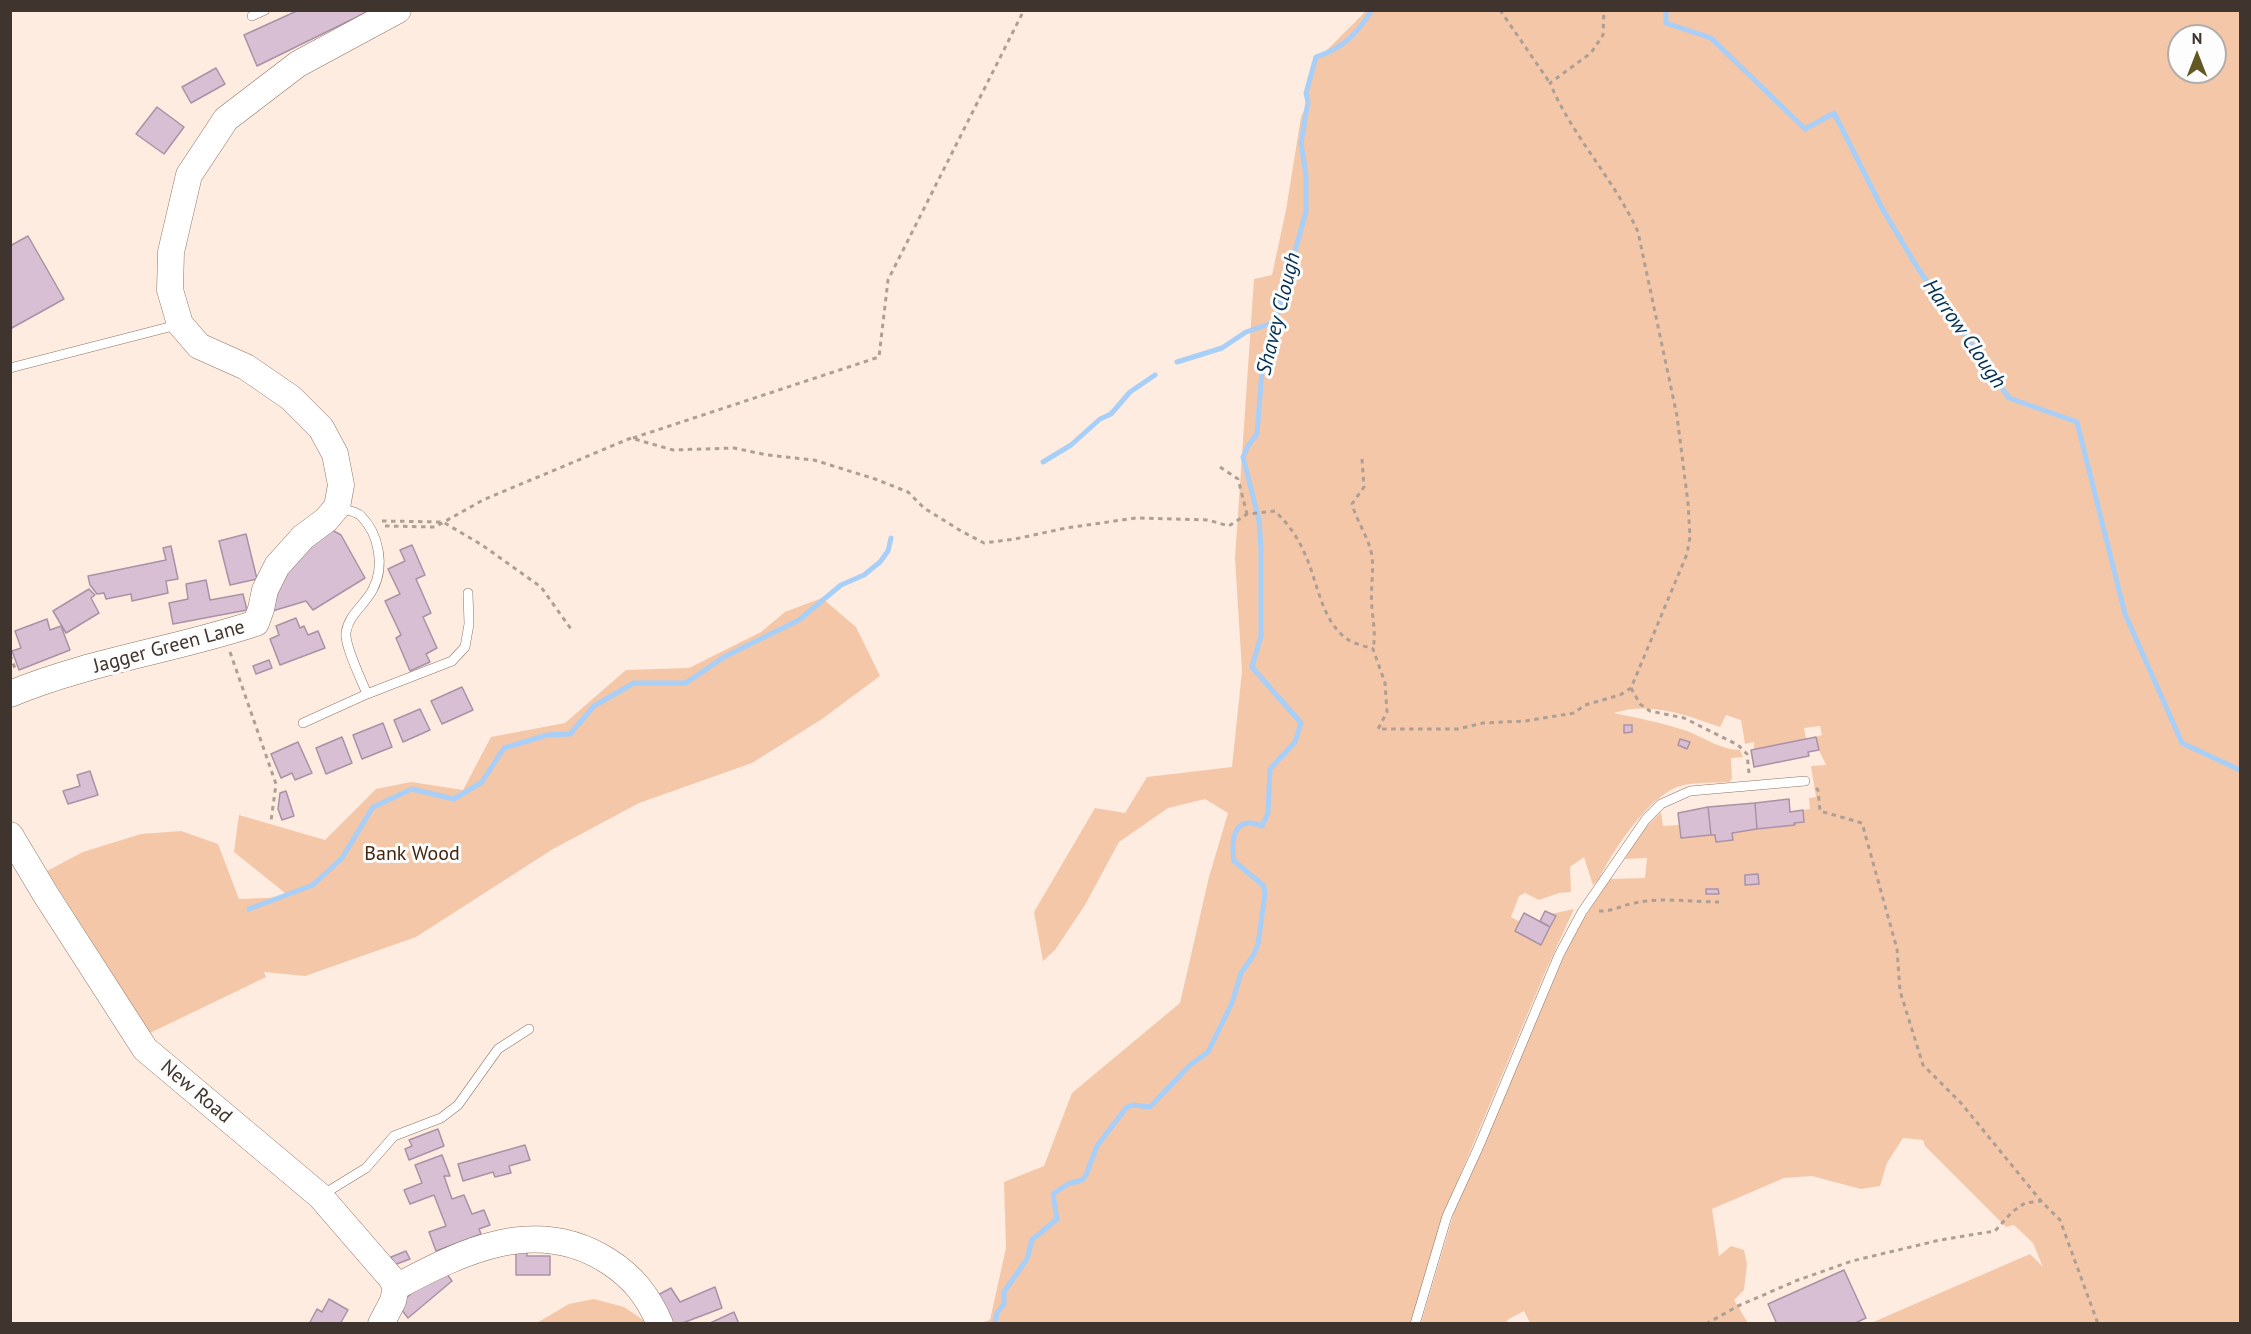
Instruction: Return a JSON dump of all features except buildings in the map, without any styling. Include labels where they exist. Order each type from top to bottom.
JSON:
[{"type":"street","points":[[337,507],[341,485],[335,454],[321,428],[291,399],[246,367],[199,346],[180,324],[170,290],[171,252],[189,175],[226,119],[298,64],[398,10]]},
{"type":"street","name":"Jagger Green Lane","points":[[10,694],[114,660],[224,634],[256,623],[265,590],[277,566],[303,537],[326,520],[337,507]]},
{"type":"street","name":"New Road","points":[[10,835],[145,1049],[320,1196],[396,1287]]},
{"type":"street","points":[[381,1323],[393,1301],[396,1287],[444,1263],[500,1242],[531,1238],[566,1242],[592,1251],[635,1281],[660,1323]]},
{"type":"lane","points":[[252,16],[266,10]]},
{"type":"lane","points":[[10,368],[180,324]]},
{"type":"lane","points":[[337,507],[359,514],[373,534],[380,557],[379,572],[373,590],[352,617],[346,634],[367,694]]},
{"type":"lane","points":[[303,723],[367,694],[452,661],[465,647],[469,624],[468,593]]},
{"type":"lane","points":[[1416,1323],[1447,1216],[1479,1146],[1559,955],[1582,912],[1641,825],[1661,804],[1690,791],[1805,781]]},
{"type":"lane","points":[[320,1196],[366,1168],[394,1136],[441,1118],[458,1105],[498,1049],[529,1029]]},
{"type":"path","points":[[366,523],[443,522],[483,500],[631,438],[879,357],[888,280],[1024,10]]},
{"type":"path","points":[[1362,459],[1364,487],[1352,504],[1358,524],[1368,541],[1372,557],[1372,608],[1376,635],[1373,649],[1385,683],[1387,712],[1377,729],[1458,729],[1483,723],[1526,721],[1574,713],[1585,705],[1620,695],[1631,688],[1687,554],[1690,522],[1680,438],[1664,351],[1638,232],[1628,210],[1560,106],[1550,83],[1500,10]]},
{"type":"path","points":[[1550,83],[1592,52],[1603,35],[1604,10]]},
{"type":"path","points":[[631,438],[673,450],[734,448],[767,455],[814,460],[908,492],[924,508],[984,543],[1136,518],[1208,520],[1229,526],[1247,514],[1275,511],[1290,526],[1305,554],[1317,591],[1332,622],[1348,639],[1373,649]]},
{"type":"path","points":[[1220,467],[1238,479],[1247,514]]},
{"type":"path","points":[[443,522],[482,544],[541,587],[571,629]]},
{"type":"path","points":[[224,634],[276,784],[271,821]]},
{"type":"path","points":[[1631,688],[1640,704],[1650,711],[1684,718],[1738,745],[1747,754],[1750,786]]},
{"type":"path","points":[[1805,781],[1818,790],[1820,811],[1862,823],[1897,949],[1900,991],[1923,1065],[1961,1103],[2060,1220],[2098,1323]]},
{"type":"path","points":[[1582,912],[1608,912],[1635,902],[1719,902]]},
{"type":"path","points":[[1706,1323],[1798,1280],[1852,1261],[1920,1244],[1995,1231],[2012,1212],[2025,1203],[2042,1201]]},
{"type":"green space","points":[[1366,11],[2240,11],[2240,1323],[1871,1323],[2030,1254],[2043,1267],[2033,1243],[2014,1225],[2006,1227],[1925,1146],[1923,1140],[1903,1138],[1887,1163],[1880,1186],[1861,1189],[1812,1176],[1784,1178],[1712,1209],[1719,1256],[1731,1246],[1744,1250],[1747,1264],[1744,1290],[1734,1300],[1748,1323],[1530,1323],[1524,1311],[1507,1320],[1508,1323],[1421,1323],[1459,1196],[1477,1161],[1573,935],[1610,879],[1645,878],[1647,858],[1625,859],[1641,832],[1661,812],[1663,826],[1679,825],[1681,838],[1715,835],[1716,842],[1732,840],[1732,833],[1804,822],[1803,810],[1810,809],[1809,798],[1816,797],[1811,766],[1826,765],[1816,737],[1822,735],[1820,726],[1804,728],[1806,739],[1754,749],[1754,742],[1745,744],[1741,720],[1726,715],[1720,727],[1668,711],[1641,708],[1614,713],[1687,731],[1720,746],[1740,750],[1743,757],[1731,758],[1732,779],[1729,782],[1682,785],[1654,802],[1632,827],[1593,885],[1584,857],[1570,867],[1571,892],[1559,893],[1539,900],[1525,893],[1519,896],[1511,917],[1520,922],[1515,931],[1541,945],[1556,917],[1551,914],[1574,909],[1448,1204],[1411,1323],[976,1324],[990,1320],[1006,1248],[1004,1182],[1044,1166],[1072,1093],[1180,1003],[1209,877],[1228,813],[1205,799],[1168,808],[1119,842],[1085,905],[1055,950],[1043,961],[1034,912],[1095,808],[1125,813],[1147,777],[1232,767],[1242,671],[1235,558],[1254,279],[1272,275],[1286,210],[1301,117],[1308,102],[1306,93],[1316,57],[1325,52]]},
{"type":"green space","name":"Bank Wood","points":[[822,598],[856,627],[880,676],[822,719],[752,763],[639,803],[553,849],[416,937],[305,976],[264,972],[266,977],[150,1033],[47,871],[83,852],[141,834],[181,831],[218,844],[239,899],[290,897],[234,852],[239,815],[325,840],[376,789],[411,782],[463,790],[491,737],[565,723],[626,670],[689,668],[761,632],[785,612]]},
{"type":"green space","points":[[594,1299],[624,1307],[649,1324],[535,1324],[569,1304]]},
{"type":"waterway","name":"Shavey Clough","points":[[995,1324],[997,1313],[1004,1304],[1004,1292],[1027,1259],[1032,1240],[1057,1219],[1053,1194],[1068,1184],[1082,1180],[1097,1146],[1126,1108],[1132,1105],[1150,1107],[1190,1065],[1208,1052],[1232,1003],[1241,973],[1258,944],[1265,894],[1264,886],[1234,861],[1234,838],[1236,831],[1245,823],[1262,826],[1268,813],[1270,769],[1295,742],[1301,723],[1252,667],[1261,636],[1261,549],[1259,520],[1243,457],[1257,434],[1263,358],[1280,307],[1281,288],[1286,283],[1306,212],[1306,175],[1301,143],[1308,102],[1306,93],[1316,57],[1342,45],[1361,26],[1372,10]]},
{"type":"waterway","name":"Harrow Clough","points":[[1666,10],[1666,23],[1711,38],[1805,129],[1834,113],[1882,208],[1917,267],[2009,398],[2077,422],[2125,614],[2182,743],[2240,770]]},
{"type":"waterway","points":[[1177,362],[1222,348],[1246,332],[1275,322]]},
{"type":"waterway","points":[[1043,462],[1071,445],[1100,419],[1111,414],[1130,392],[1155,375]]},
{"type":"waterway","points":[[249,909],[313,885],[342,858],[373,807],[412,789],[454,799],[482,782],[504,748],[547,735],[570,734],[594,706],[634,683],[686,683],[724,657],[799,620],[841,585],[864,575],[880,562],[888,551],[891,538]]}]
